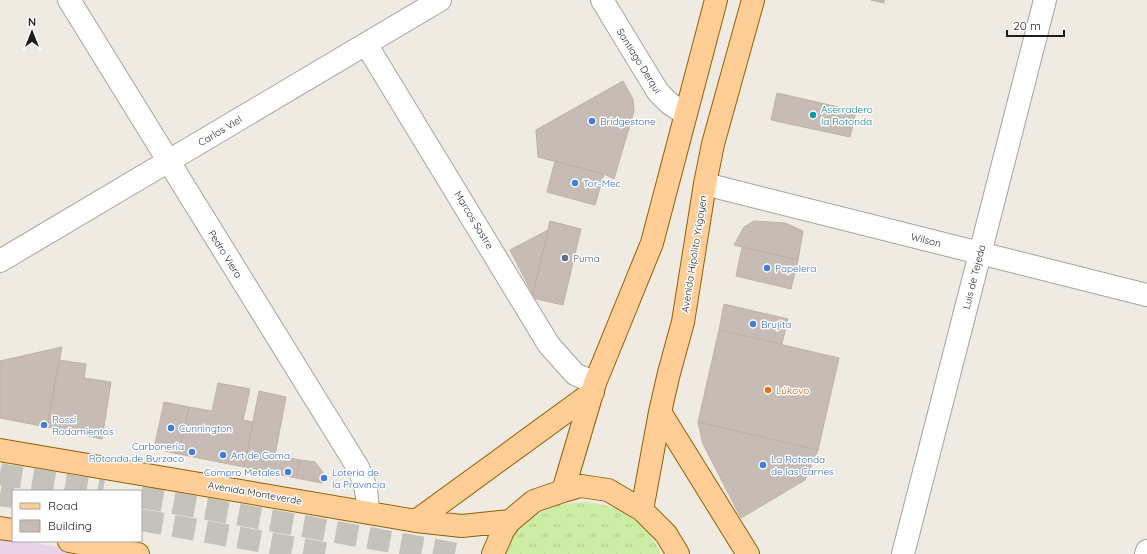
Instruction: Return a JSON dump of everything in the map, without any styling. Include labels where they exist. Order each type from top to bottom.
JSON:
[{"type":"main road","points":[[563,491],[594,388],[652,243],[716,0]]},
{"type":"main road","name":"Avenida Hipólito Yrigoyen","points":[[642,510],[660,412],[669,373],[684,322],[705,184],[713,144],[753,0]]},
{"type":"main road","points":[[416,521],[594,388]]},
{"type":"main road","points":[[660,412],[748,554]]},
{"type":"main road","name":"Avenida Monteverde","points":[[0,450],[416,521],[462,526],[510,521]]},
{"type":"main road","points":[[493,554],[503,531],[510,521],[534,501],[581,486],[608,490],[642,510],[666,534],[678,554]]},
{"type":"main road","points":[[0,528],[12,530]]},
{"type":"main road","points":[[74,542],[138,554]]},
{"type":"street","name":"Pedro Viera","points":[[70,0],[168,162],[357,466],[364,480],[367,494],[368,512]]},
{"type":"street","name":"Carlos Viel","points":[[0,261],[440,0]]},
{"type":"street","name":"Santiago Derqui","points":[[602,0],[658,92],[669,103],[685,114]]},
{"type":"street","name":"Luis de Tejeda","points":[[903,554],[1045,0]]},
{"type":"street","name":"Marcos Sastre","points":[[366,44],[549,345],[575,374],[594,388]]},
{"type":"street","name":"Wilson","points":[[705,184],[1147,295]]},
{"type":"shaded area","points":[[0,536],[12,539],[12,542],[30,542],[95,554],[0,554]]},
{"type":"green space","points":[[588,502],[613,508],[630,517],[649,533],[661,554],[501,554],[515,532],[535,515],[561,504]]},
{"type":"building","points":[[871,0],[884,0],[884,3]]},
{"type":"building","name":"Bridgestone","points":[[623,81],[633,99],[634,111],[614,179],[604,174],[538,157],[536,130]]},
{"type":"building","name":"Aserradero la Rotonda","points":[[777,93],[856,111],[850,137],[771,120]]},
{"type":"building","name":"Tor-Mec","points":[[555,161],[604,174],[595,205],[547,192]]},
{"type":"building","points":[[550,221],[581,229],[563,305],[532,298]]},
{"type":"building","points":[[754,221],[785,223],[803,231],[798,260],[734,245],[744,227]]},
{"type":"building","points":[[548,230],[533,295],[510,250]]},
{"type":"building","name":"Papelera","points":[[742,247],[798,260],[791,289],[736,276]]},
{"type":"building","name":"Brujita","points":[[724,304],[788,319],[782,344],[719,330]]},
{"type":"building","name":"Lúkovo","points":[[719,330],[839,358],[818,450],[698,422]]},
{"type":"building","points":[[62,347],[47,427],[0,418],[0,361]]},
{"type":"building","points":[[59,360],[86,364],[84,378],[111,382],[102,439],[47,427]]},
{"type":"building","points":[[218,383],[250,389],[243,420],[253,422],[244,467],[179,454],[189,407],[212,411]]},
{"type":"building","points":[[259,391],[286,397],[275,455],[300,460],[296,478],[244,467]]},
{"type":"building","name":"Cunnington","points":[[164,402],[189,407],[179,454],[154,449]]},
{"type":"building","name":"La Rotonda de las Carnes","points":[[698,422],[818,450],[805,480],[741,518],[703,444]]},
{"type":"building","points":[[300,460],[315,462],[328,479],[322,483],[296,478]]},
{"type":"tunnel","points":[[0,474],[97,490]]},
{"type":"tunnel","points":[[0,495],[12,497]]},
{"type":"tunnel","points":[[142,497],[458,554]]},
{"type":"tunnel","points":[[142,520],[330,554]]},
{"type":"place","name":"Aserradero la Rotonda","points":[[813,115]]},
{"type":"place","name":"Bridgestone","points":[[592,121]]},
{"type":"place","name":"Tor-Mec","points":[[575,183]]},
{"type":"place","name":"Puma","points":[[565,258]]},
{"type":"place","name":"Papelera","points":[[767,268]]},
{"type":"place","name":"Brujita","points":[[753,324]]},
{"type":"place","name":"Lúkovo","points":[[768,390]]},
{"type":"place","name":"Rossi Rodamientos","points":[[44,425]]},
{"type":"place","name":"Cunnington","points":[[171,428]]},
{"type":"place","name":"Carboneria Rotonda de Burzaco","points":[[192,452]]},
{"type":"place","name":"Art de Goma","points":[[223,455]]},
{"type":"place","name":"La Rotonda de las Carnes","points":[[763,465]]},
{"type":"place","name":"Compro Metales","points":[[288,472]]},
{"type":"place","name":"Loteria de la Provincia","points":[[324,478]]}]
